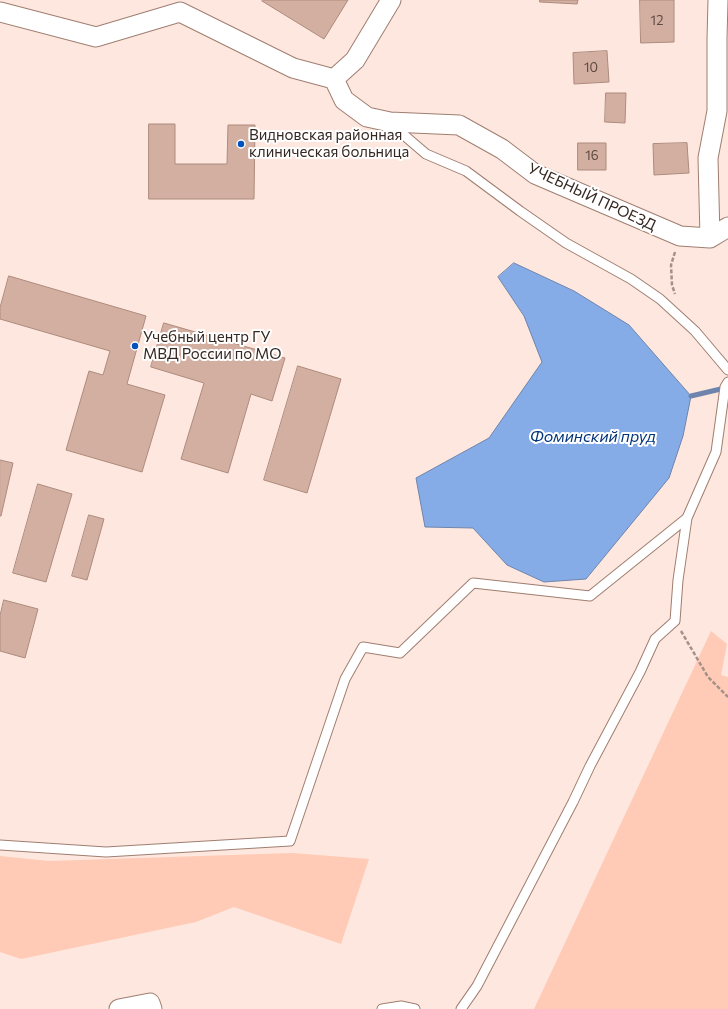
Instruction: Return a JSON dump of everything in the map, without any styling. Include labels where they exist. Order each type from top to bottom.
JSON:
[{"type":"street","points":[[0,12],[96,37],[180,12],[293,68],[334,79],[355,60],[391,0]]},
{"type":"street","points":[[718,0],[717,111],[708,158],[710,238],[728,227]]},
{"type":"street","name":"УЧЕБНЫЙ ПРОЕЗД","points":[[334,79],[344,100],[367,117],[390,122],[459,125],[502,149],[535,174],[680,236],[710,238]]},
{"type":"street","points":[[119,1009],[150,1003],[152,1009]]},
{"type":"lane","points":[[390,122],[426,154],[466,171],[566,243],[631,279],[660,299],[694,331],[728,370]]},
{"type":"lane","points":[[461,1009],[477,986],[640,672],[655,639],[675,621],[678,580],[687,518],[716,452],[725,387],[728,382]]},
{"type":"lane","points":[[0,845],[106,852],[290,842],[345,679],[363,647],[400,653],[473,583],[590,596],[687,518]]},
{"type":"lane","points":[[382,1009],[401,1006],[414,1009]]},
{"type":"path","points":[[676,296],[672,285],[671,265],[680,236]]},
{"type":"path","points":[[675,621],[708,677],[728,697]]},
{"type":"shaded area","points":[[711,631],[727,644],[721,675],[728,677],[728,1009],[534,1009]]},
{"type":"shaded area","points":[[292,853],[369,859],[341,944],[234,907],[196,922],[21,959],[0,952],[0,856],[49,861]]},
{"type":"water","name":"Фоминский пруд","points":[[514,263],[574,291],[629,325],[691,396],[683,436],[669,478],[586,579],[544,582],[507,565],[473,528],[425,527],[416,478],[489,438],[542,362],[524,316],[498,277]]},
{"type":"building","points":[[348,0],[324,39],[262,1]]},
{"type":"building","points":[[540,0],[578,0],[577,4],[540,2]]},
{"type":"building","points":[[640,0],[674,0],[674,42],[641,43]]},
{"type":"building","points":[[607,51],[609,82],[574,84],[573,53]]},
{"type":"building","points":[[606,93],[626,93],[625,123],[605,122]]},
{"type":"building","name":"Видновская районная клиническая больница","points":[[149,124],[175,124],[175,164],[227,164],[228,125],[255,125],[254,199],[149,199]]},
{"type":"building","points":[[578,143],[606,143],[606,170],[578,170]]},
{"type":"building","points":[[687,143],[689,173],[654,175],[653,144]]},
{"type":"building","points":[[9,276],[146,316],[127,384],[165,395],[142,472],[66,450],[89,371],[103,375],[110,351],[0,319],[0,308]]},
{"type":"building","points":[[164,323],[285,358],[272,401],[251,394],[228,473],[181,459],[204,383],[151,367]]},
{"type":"building","points":[[298,366],[341,379],[307,493],[264,480]]},
{"type":"building","points":[[0,460],[13,463],[1,516],[0,516]]},
{"type":"building","points":[[38,484],[72,494],[46,582],[13,573]]},
{"type":"building","points":[[89,515],[104,519],[87,580],[72,576]]},
{"type":"building","points":[[4,600],[38,609],[25,658],[0,651],[0,616]]},
{"type":"waterway","points":[[691,396],[725,388]]},
{"type":"place","name":"Видновская районная клиническая больница","points":[[241,144]]},
{"type":"place","name":"Учебный центр ГУ МВД России по МО","points":[[135,346]]}]
